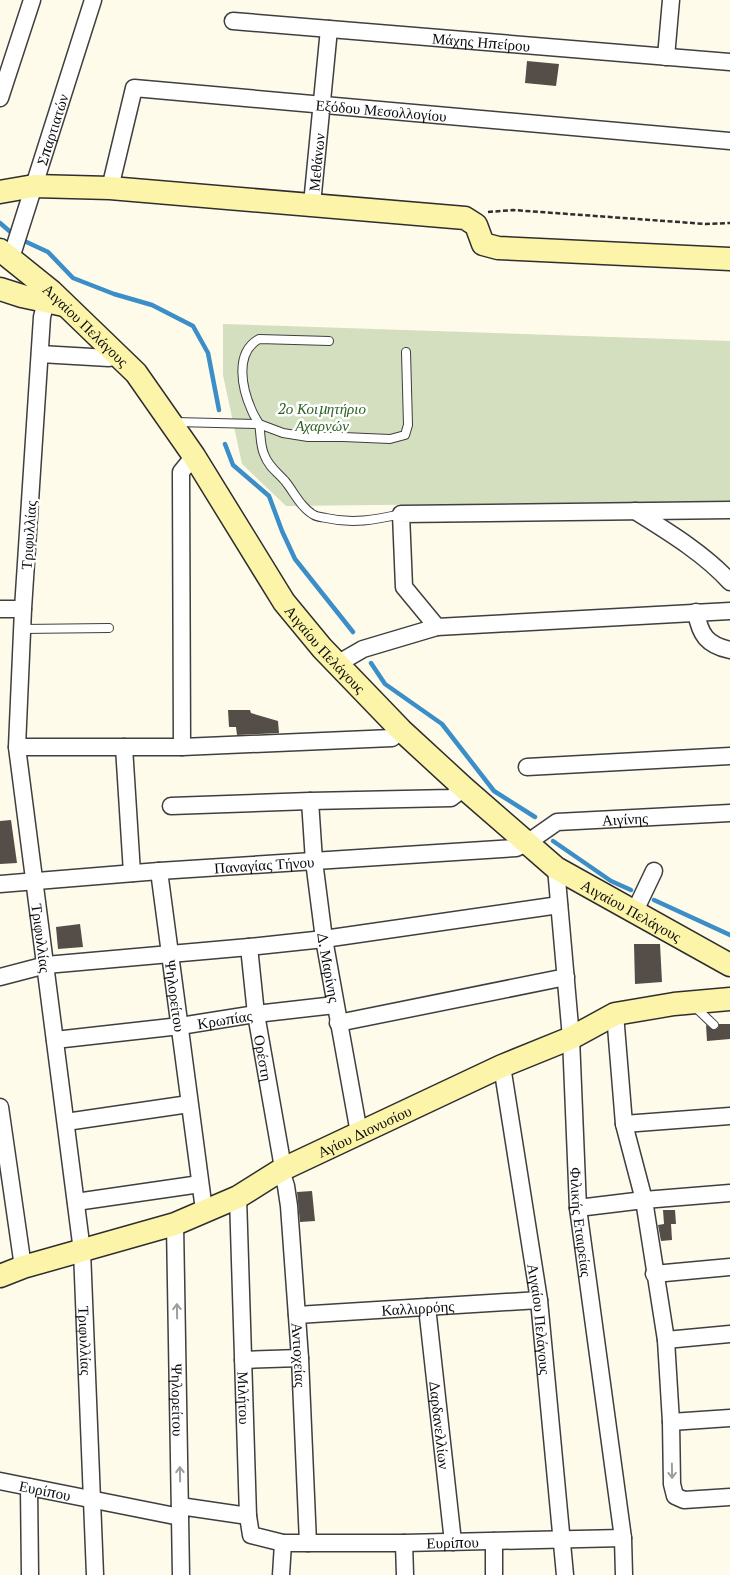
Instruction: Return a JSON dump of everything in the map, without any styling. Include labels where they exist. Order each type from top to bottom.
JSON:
[{"type":"street","points":[[0,98],[32,0]]},
{"type":"street","name":"Σπαρτιατών","points":[[5,254],[34,186],[93,0]]},
{"type":"street","points":[[666,57],[671,0]]},
{"type":"street","name":"Μάχης Ηπείρου","points":[[233,21],[730,62]]},
{"type":"street","name":"Μεθάνων","points":[[312,204],[329,29]]},
{"type":"street","name":"Εξόδου Μεσολλογίου","points":[[110,188],[134,88],[730,141]]},
{"type":"street","points":[[0,192],[34,186],[110,188],[465,218],[476,225],[483,244],[498,248],[730,259]]},
{"type":"street","name":"Αιγαίου Πελάγους","points":[[5,254],[56,303],[115,352],[136,373],[194,456],[284,602],[322,648],[401,730],[556,868],[730,965]]},
{"type":"street","points":[[0,288],[22,296],[56,303]]},
{"type":"street","name":"Τριφυλλίας","points":[[56,303],[42,316],[23,609],[17,747],[82,1251],[96,1575]]},
{"type":"street","points":[[40,354],[109,358],[115,352]]},
{"type":"street","points":[[182,747],[181,472],[194,456]]},
{"type":"street","points":[[437,627],[404,587],[401,514],[730,510]]},
{"type":"street","points":[[635,511],[715,567],[730,582]]},
{"type":"street","points":[[0,609],[23,609]]},
{"type":"street","points":[[338,664],[363,649],[437,627],[730,611]]},
{"type":"street","points":[[696,612],[699,630],[715,647],[730,650]]},
{"type":"street","points":[[17,747],[182,747],[392,738],[401,730]]},
{"type":"street","points":[[124,747],[132,873]]},
{"type":"street","points":[[526,767],[730,756]]},
{"type":"street","points":[[171,806],[451,798],[464,788]]},
{"type":"street","name":"Δ. Μαρίνης","points":[[310,801],[314,861],[324,939],[359,1133]]},
{"type":"street","name":"Αιγίνης","points":[[527,843],[556,822],[730,813]]},
{"type":"street","name":"Παναγίας Τήνου","points":[[0,884],[159,871],[516,848],[527,843]]},
{"type":"street","name":"Φιλικής Εταιρείας","points":[[556,868],[571,1038],[578,1208],[623,1538],[624,1575]]},
{"type":"street","name":"Ψηλορείτου","points":[[159,871],[204,1210]]},
{"type":"street","points":[[634,913],[654,872]]},
{"type":"street","points":[[0,977],[46,965],[324,939],[559,905]]},
{"type":"street","name":"Ορέστη","points":[[249,947],[256,1014],[282,1162],[281,1170]]},
{"type":"street","points":[[338,1023],[566,976]]},
{"type":"street","name":"Αγίου Διονυσίου","points":[[0,1276],[23,1267],[175,1224],[238,1197],[281,1170],[502,1066],[571,1038],[616,1014],[730,999]]},
{"type":"street","name":"Κρωπίας","points":[[55,1040],[180,1026],[256,1014],[335,1005]]},
{"type":"street","points":[[616,1014],[624,1124],[644,1200],[654,1274],[666,1340],[671,1422],[672,1484],[675,1496],[684,1500],[730,1497]]},
{"type":"street","name":"Αιγαίου Πελάγους","points":[[502,1066],[539,1300],[565,1575]]},
{"type":"street","points":[[66,1122],[190,1104]]},
{"type":"street","points":[[0,1107],[23,1267]]},
{"type":"street","points":[[624,1124],[730,1116]]},
{"type":"street","name":"Αντιοχείας","points":[[281,1170],[290,1206],[300,1358],[308,1543]]},
{"type":"street","points":[[76,1202],[200,1184]]},
{"type":"street","points":[[578,1208],[730,1193]]},
{"type":"street","name":"Μιλήτου","points":[[238,1197],[248,1516],[252,1535],[283,1543]]},
{"type":"street","name":"Ψηλορείτου","points":[[175,1224],[181,1575]]},
{"type":"street","points":[[654,1274],[730,1267]]},
{"type":"street","name":"Καλλιρρόης","points":[[297,1316],[539,1300]]},
{"type":"street","name":"Δαρδανελλίων","points":[[427,1307],[453,1542]]},
{"type":"street","points":[[666,1340],[730,1334]]},
{"type":"street","points":[[243,1360],[300,1358]]},
{"type":"street","points":[[671,1422],[730,1418]]},
{"type":"street","name":"Ευρίπου","points":[[0,1481],[92,1498],[180,1511],[248,1516]]},
{"type":"street","points":[[29,1487],[30,1575]]},
{"type":"street","name":"Ευρίπου","points":[[283,1543],[404,1543],[623,1538]]},
{"type":"street","points":[[494,1541],[494,1575]]},
{"type":"street","points":[[281,1575],[283,1543]]},
{"type":"street","points":[[404,1543],[404,1575]]},
{"type":"lane","points":[[329,342],[259,339],[251,344],[245,353],[242,372],[243,384],[259,424],[263,454],[302,505],[315,516],[338,521],[369,521],[401,514]]},
{"type":"lane","points":[[171,422],[259,424],[283,434],[308,438],[390,439],[405,435],[408,424],[406,352]]},
{"type":"lane","points":[[22,629],[109,628]]},
{"type":"lane","points":[[690,1003],[714,1025]]},
{"type":"path","points":[[465,218],[482,212],[513,210],[706,224],[730,223]]},
{"type":"green space","name":"2ο Κοιμητήριο Αχαρνών","points":[[223,324],[730,341],[730,501],[286,506],[242,464],[223,375]]},
{"type":"building","points":[[527,61],[559,64],[556,86],[525,83]]},
{"type":"building","points":[[228,710],[250,710],[251,713],[278,721],[279,733],[237,735],[236,727],[229,727]]},
{"type":"building","points":[[11,820],[17,863],[0,864],[0,821]]},
{"type":"building","points":[[80,924],[83,947],[58,949],[56,927]]},
{"type":"building","points":[[634,944],[660,944],[662,982],[635,984]]},
{"type":"building","points":[[719,1024],[730,1024],[730,1039],[707,1041],[706,1025],[715,1030]]},
{"type":"building","points":[[312,1191],[315,1221],[300,1222],[297,1192]]},
{"type":"building","points":[[663,1210],[675,1210],[676,1224],[671,1224],[672,1240],[661,1241],[658,1225],[664,1224]]},
{"type":"waterway","points":[[0,223],[14,235]]},
{"type":"waterway","points":[[20,239],[48,252],[73,278],[114,294],[152,305],[193,326],[208,353],[219,410]]},
{"type":"waterway","points":[[225,444],[233,465],[269,496],[295,559],[353,632]]},
{"type":"waterway","points":[[371,663],[385,684],[442,724],[494,791],[535,817]]},
{"type":"waterway","points":[[553,841],[611,881],[631,890]]},
{"type":"waterway","points":[[654,900],[730,935]]}]
